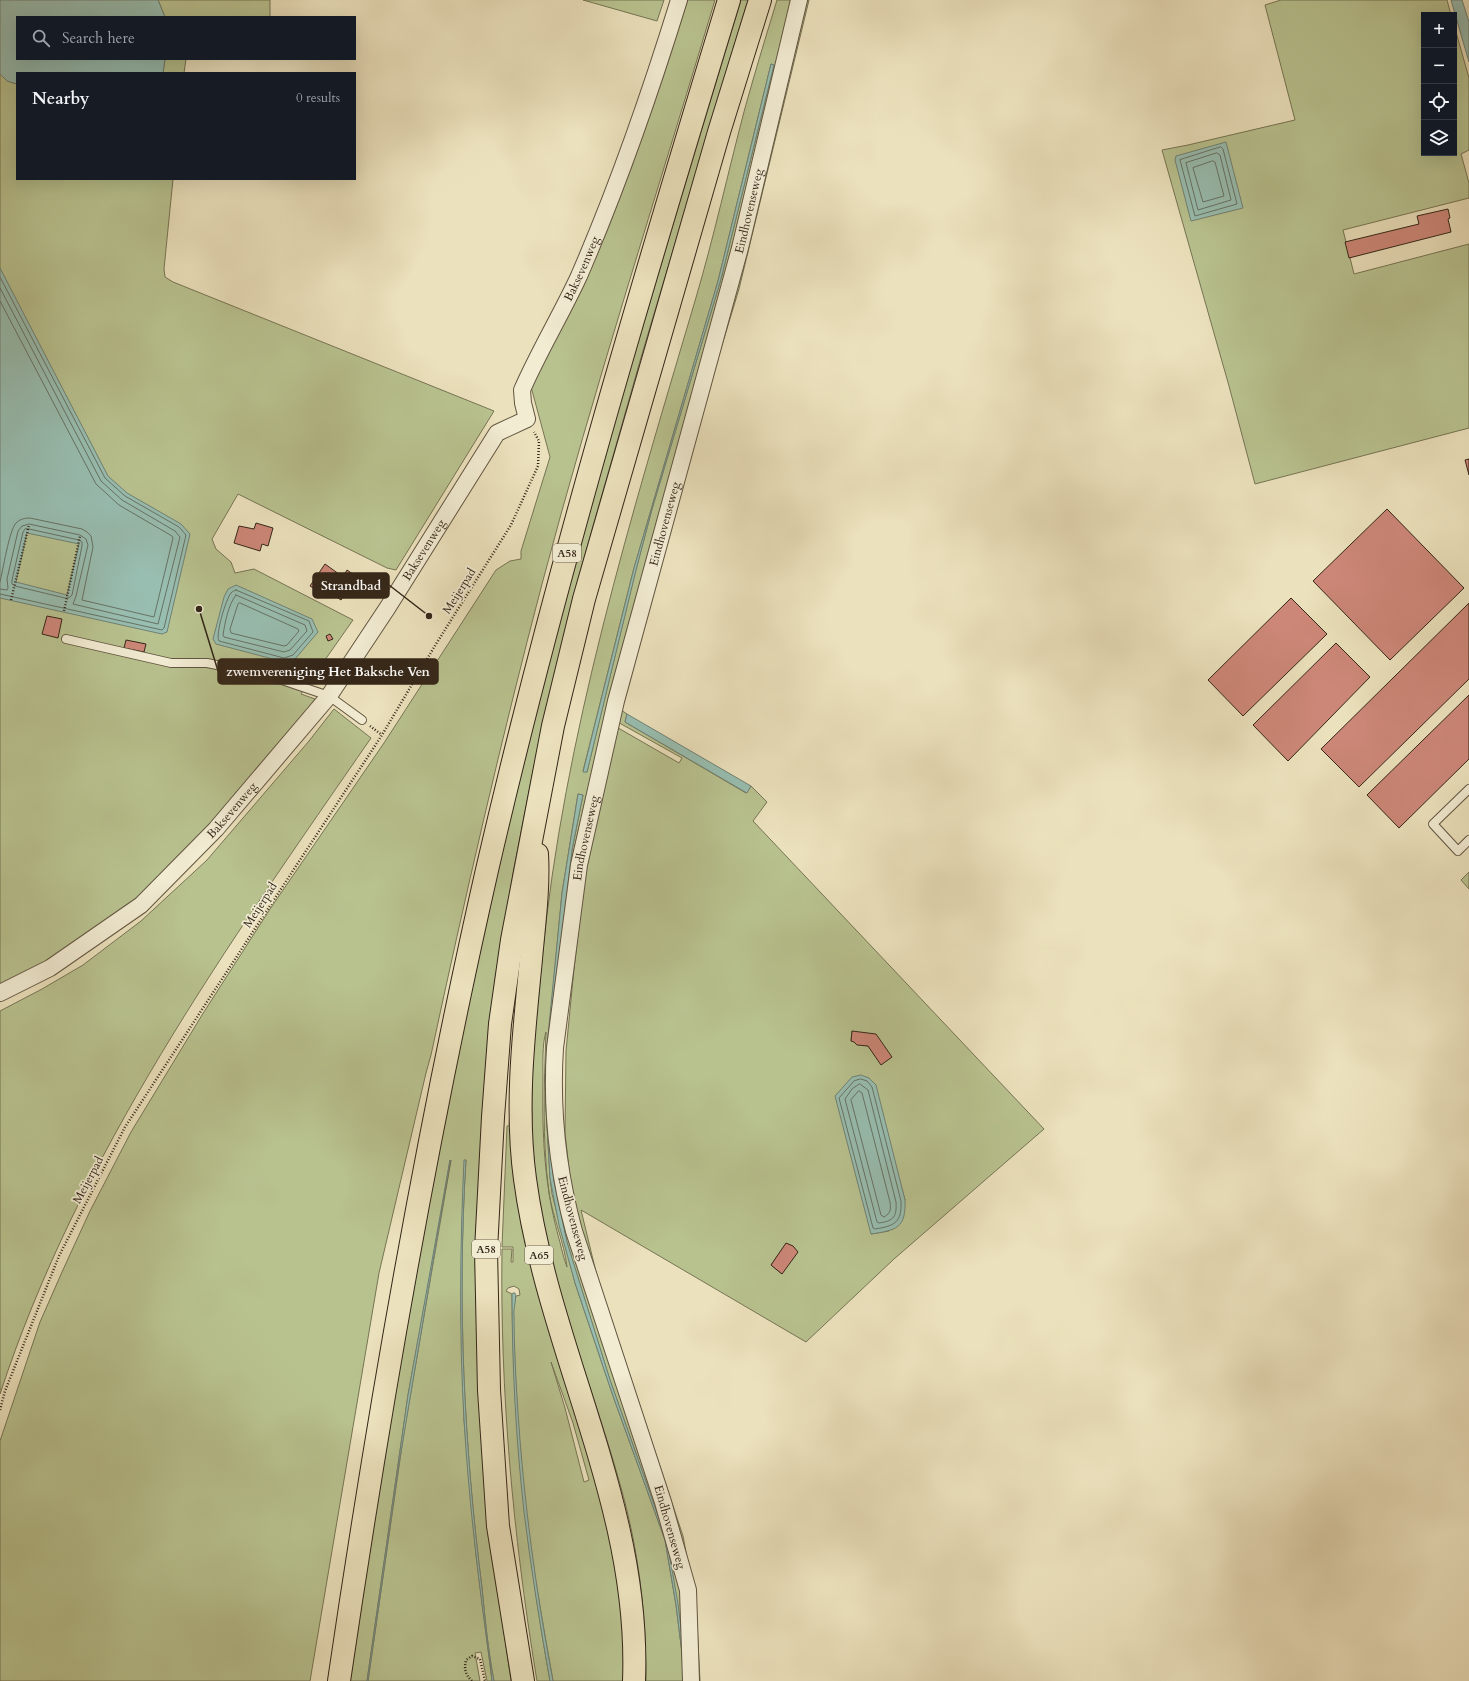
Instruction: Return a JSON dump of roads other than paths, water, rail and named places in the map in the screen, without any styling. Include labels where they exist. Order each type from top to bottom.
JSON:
[{"type":"highway","name":"A58","points":[[339,1681],[376,1437],[402,1288],[435,1114],[487,871],[529,696],[589,469],[729,0]]},
{"type":"highway","name":"A58","points":[[523,1681],[498,1526],[489,1390],[486,1250],[493,1117],[500,1024],[512,940],[534,819],[553,726],[584,599],[719,132],[760,0]]},
{"type":"highway","name":"A65","points":[[534,819],[538,880],[526,1006],[520,1098],[520,1140],[524,1178],[537,1248],[548,1293],[601,1457],[621,1538],[632,1602],[634,1633],[634,1681]]},
{"type":"highway","name":"A58","points":[[330,1681],[348,1625]]},
{"type":"street","name":"Baksevenweg","points":[[0,993],[50,968],[141,905],[216,829],[329,696],[388,607],[497,433],[527,419],[523,403],[522,390],[578,278],[600,228],[625,161],[679,0]]},
{"type":"street","name":"Eindhovenseweg","points":[[690,1681],[688,1590],[663,1502],[574,1231],[565,1198],[556,1134],[553,1077],[555,1048],[579,865],[616,701],[740,248],[800,0]]},
{"type":"lane","points":[[66,639],[171,663],[207,664],[268,675],[329,696],[362,720]]},
{"type":"lane","points":[[1469,789],[1432,824],[1458,851],[1469,840]]},
{"type":"water","points":[[0,0],[158,0],[165,16],[16,16],[16,60],[165,60],[163,72],[16,72],[16,84],[7,81],[0,74]]},
{"type":"water","points":[[1451,0],[1462,0],[1469,22],[1469,62],[1457,21],[1457,12],[1454,12]]},
{"type":"water","points":[[771,64],[774,65],[721,279],[652,509],[587,772],[583,772],[634,568],[718,281]]},
{"type":"water","points":[[1226,142],[1243,208],[1191,221],[1175,160],[1176,156]]},
{"type":"water","points":[[0,268],[108,476],[127,493],[181,524],[190,534],[167,632],[162,634],[0,598]],"holes":[[[27,533],[79,544],[67,595],[16,582]]]},
{"type":"water","points":[[236,585],[312,619],[318,632],[295,659],[284,662],[216,644],[213,639],[224,597],[228,589]]},
{"type":"water","points":[[627,714],[751,786],[747,793],[625,722]]},
{"type":"water","points":[[578,794],[583,795],[572,850],[559,962],[551,1156],[554,1182],[567,1242],[610,1380],[667,1541],[678,1604],[685,1662],[685,1681],[683,1681],[683,1661],[676,1605],[665,1540],[613,1396],[575,1283],[559,1225],[550,1178],[546,1107],[548,1036],[562,893]]},
{"type":"water","points":[[861,1075],[869,1078],[876,1085],[905,1200],[904,1217],[898,1226],[887,1231],[871,1234],[835,1096],[852,1077]]},
{"type":"water","points":[[450,1160],[399,1464],[367,1681],[408,1395]]},
{"type":"water","points":[[464,1160],[466,1160],[463,1214],[462,1321],[467,1428],[476,1535],[494,1681],[492,1681],[482,1608],[464,1420],[461,1355],[461,1290]]},
{"type":"water","points":[[513,1293],[515,1293],[515,1365],[518,1413],[527,1514],[541,1614],[553,1681],[550,1681],[539,1618],[521,1485],[514,1376],[512,1321]]},
{"type":"place","name":"zwemvereniging Het Baksche Ven","points":[[199,609]]},
{"type":"place","name":"Strandbad","points":[[429,616]]}]
